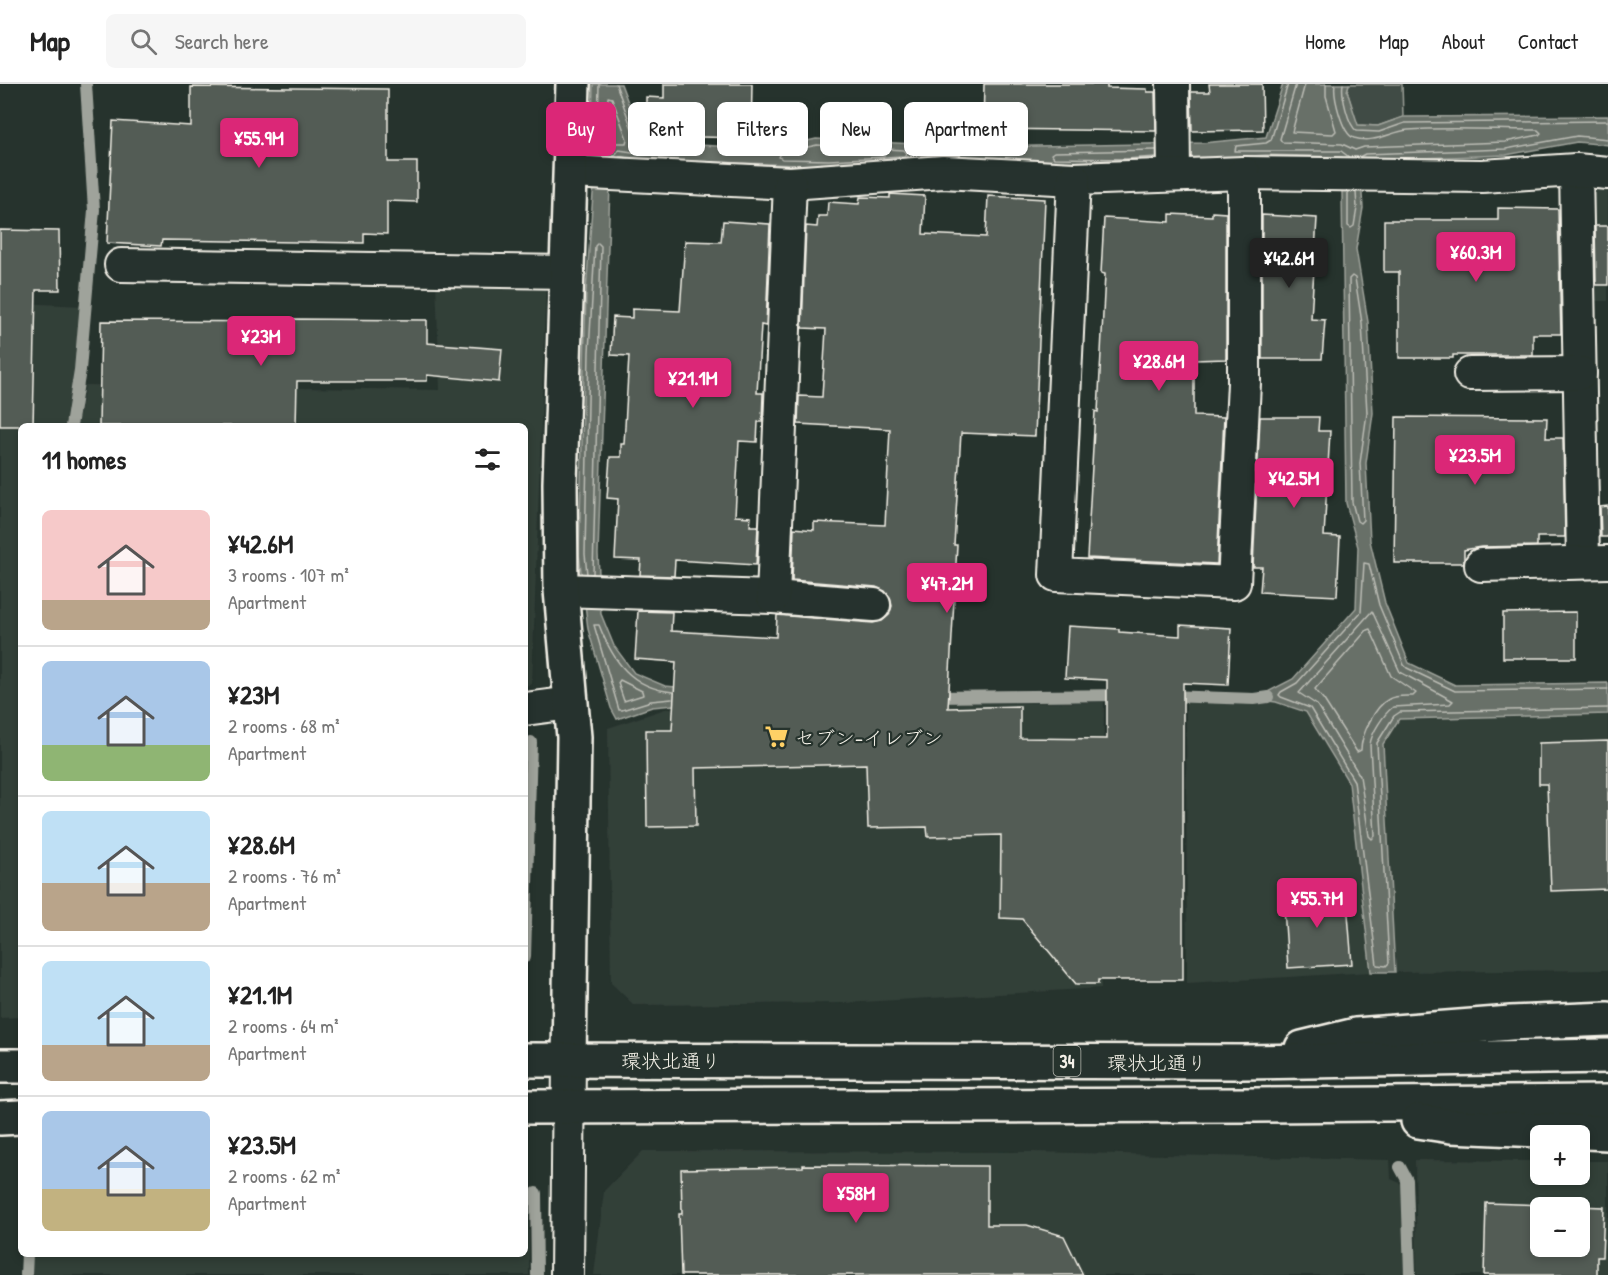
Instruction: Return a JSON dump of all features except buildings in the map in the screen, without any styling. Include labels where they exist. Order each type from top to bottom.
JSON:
[{"type":"main road","points":[[569,1059],[574,736],[571,703],[581,591],[560,483],[568,272],[581,172],[573,84]]},
{"type":"main road","points":[[1242,1062],[1356,1035],[1511,1023],[1608,1019]]},
{"type":"main road","name":"環状北通り","points":[[528,1060],[1242,1062],[1608,1056]]},
{"type":"main road","points":[[0,1066],[18,1066]]},
{"type":"main road","points":[[528,1107],[1608,1101]]},
{"type":"main road","points":[[1311,1104],[1451,1126],[1608,1133]]},
{"type":"main road","points":[[0,1118],[18,1117]]},
{"type":"street","points":[[1173,84],[1174,174]]},
{"type":"street","points":[[581,172],[790,183],[943,172],[1074,179],[1244,172],[1482,176],[1576,170],[1608,173]]},
{"type":"street","points":[[1481,565],[1595,562],[1580,373],[1576,170]]},
{"type":"street","points":[[1074,179],[1056,575],[1234,583],[1244,383],[1244,172]]},
{"type":"street","points":[[773,597],[790,183]]},
{"type":"street","points":[[121,265],[568,272]]},
{"type":"street","points":[[1470,374],[1580,373]]},
{"type":"street","points":[[581,591],[773,597],[874,605]]},
{"type":"street","points":[[528,709],[571,703]]},
{"type":"street","points":[[567,1275],[569,1059]]},
{"type":"shaded area","points":[[1349,84],[1402,84],[1403,117],[1378,126],[1357,125],[1347,91]]},
{"type":"shaded area","points":[[1588,186],[1608,187],[1608,301],[1586,301]]},
{"type":"shaded area","points":[[436,281],[546,283],[532,684],[528,685],[528,423],[78,423],[85,385],[440,390]]},
{"type":"shaded area","points":[[0,302],[83,306],[67,423],[18,423],[18,1017],[0,1018]]},
{"type":"shaded area","points":[[1186,700],[1276,702],[1306,712],[1349,783],[1371,972],[1187,983]]},
{"type":"shaded area","points":[[759,701],[1104,702],[1101,988],[845,1003],[634,1005],[611,983],[608,728],[665,709]]},
{"type":"shaded area","points":[[1608,714],[1608,970],[1395,972],[1383,744],[1399,718]]},
{"type":"shaded area","points":[[643,1151],[1031,1152],[1390,1160],[1391,1179],[1402,1184],[1404,1275],[594,1275],[604,1191]]},
{"type":"shaded area","points":[[1415,1160],[1530,1161],[1530,1185],[1590,1185],[1590,1161],[1608,1161],[1608,1275],[1417,1275]]},
{"type":"shaded area","points":[[529,1192],[529,1275],[30,1275],[31,1257],[528,1257]]},
{"type":"water","points":[[593,84],[621,84],[628,102],[628,156],[705,156],[705,145],[717,146],[717,156],[808,156],[808,141],[816,139],[820,139],[820,156],[892,156],[892,143],[904,143],[904,156],[1028,156],[1028,146],[1202,143],[1266,137],[1283,84],[1349,84],[1347,91],[1358,125],[1378,126],[1403,117],[1608,116],[1608,145],[1577,142],[1506,155],[1364,160],[1360,168],[1363,208],[1356,249],[1368,322],[1373,413],[1366,463],[1370,541],[1385,603],[1409,663],[1455,685],[1608,683],[1608,714],[1399,719],[1383,744],[1395,972],[1371,972],[1349,783],[1306,712],[1276,702],[1254,699],[1293,679],[1356,608],[1358,547],[1346,503],[1342,192],[1345,165],[1342,157],[1266,155],[1126,165],[829,166],[630,159],[620,156],[610,185],[598,554],[601,614],[614,646],[634,673],[665,686],[775,696],[652,707],[617,719],[611,708],[588,629],[579,554],[586,292],[593,194],[601,156],[616,156],[616,102],[593,102]]},
{"type":"waterway","points":[[71,423],[80,370],[94,210],[86,84]]},
{"type":"waterway","points":[[934,697],[1124,695]]},
{"type":"waterway","points":[[1168,696],[1254,699],[1268,697]]},
{"type":"waterway","points":[[528,850],[531,742]]},
{"type":"waterway","points":[[1400,1167],[1407,1180],[1410,1275]]},
{"type":"waterway","points":[[536,1193],[537,1275]]},
{"type":"waterway","points":[[26,1275],[27,1257]]},
{"type":"place","name":"セブン-イレブン","points":[[777,737]]}]
